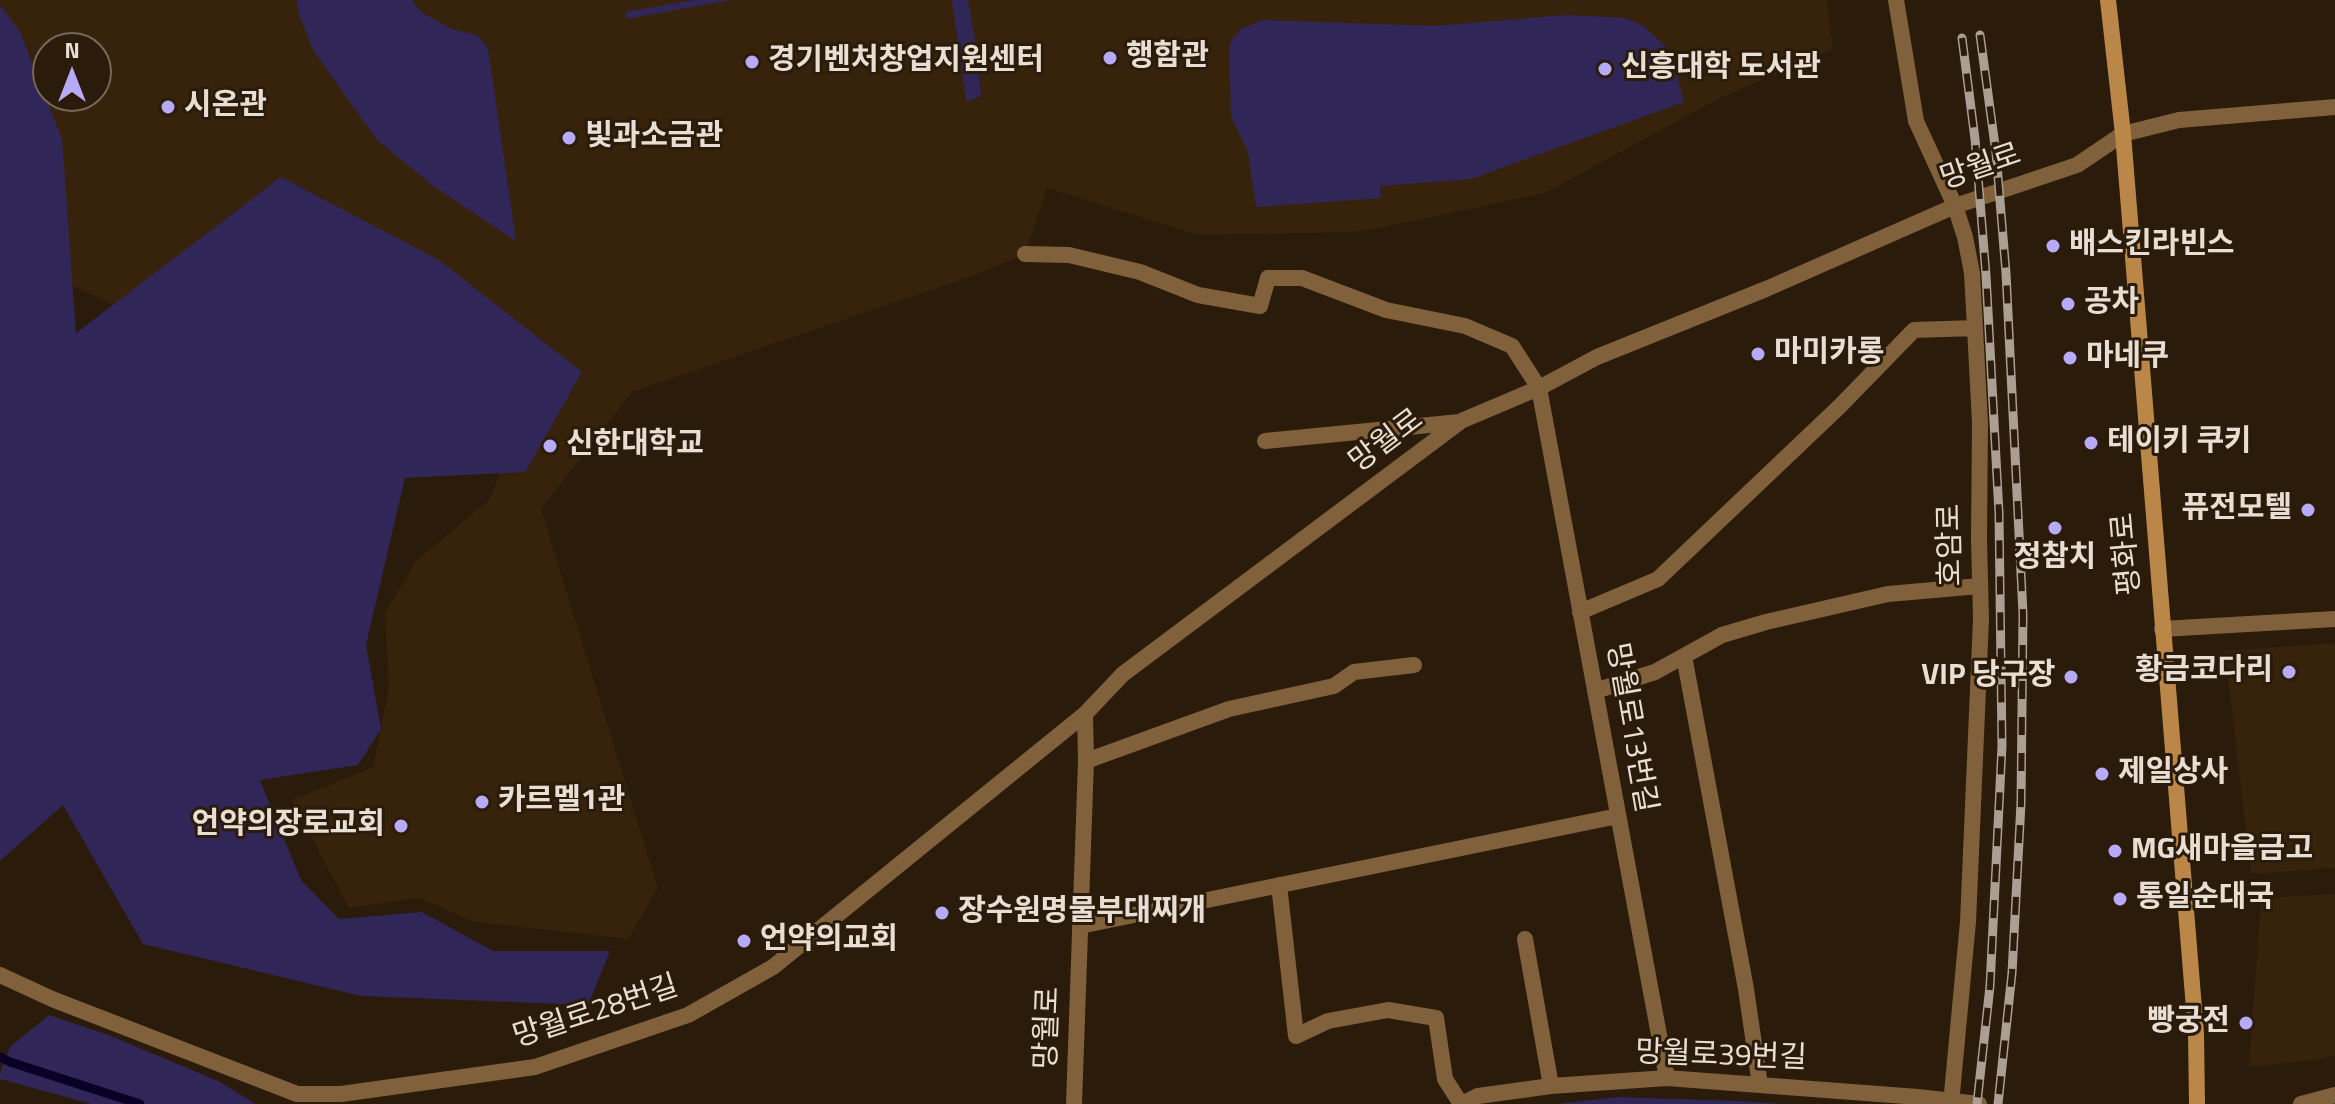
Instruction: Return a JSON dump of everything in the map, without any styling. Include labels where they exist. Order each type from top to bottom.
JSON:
[{"type":"main road","name":"평화로","points":[[2108,0],[2123,134],[2196,1033],[2197,1104]]},
{"type":"street","name":"호암로","points":[[1896,0],[1916,121],[1955,206],[1965,237],[1972,273],[1980,423],[1981,619],[1968,922],[1951,1102]]},
{"type":"street","name":"망월로","points":[[1074,1104],[1085,714],[1123,674],[1461,421],[1539,388],[1597,357],[1766,289],[1955,206],[2077,165],[2123,134],[2179,120],[2335,107]]},
{"type":"street","points":[[1025,254],[1069,255],[1140,272],[1198,295],[1260,306],[1268,278],[1302,278],[1386,310],[1465,326],[1512,346],[1539,388]]},
{"type":"street","points":[[1580,612],[1658,579],[1839,407],[1914,330],[1975,328]]},
{"type":"street","name":"망월로13번길","points":[[1539,388],[1667,1078]]},
{"type":"street","points":[[1265,441],[1461,421]]},
{"type":"street","points":[[1595,691],[1655,672],[1722,635],[1802,613],[1888,594],[1980,586]]},
{"type":"street","points":[[2162,629],[2335,619]]},
{"type":"street","points":[[1684,656],[1746,989],[1760,1085]]},
{"type":"street","points":[[1086,761],[1229,709],[1334,686],[1354,672],[1414,665]]},
{"type":"street","name":"망월로28번길","points":[[0,975],[52,999],[302,1099],[535,1067],[688,1015],[773,967],[1085,714]]},
{"type":"street","points":[[1080,926],[1618,816]]},
{"type":"street","points":[[1279,885],[1296,1036],[1328,1021],[1388,1010],[1436,1018],[1445,1079],[1461,1104]]},
{"type":"street","points":[[1525,939],[1551,1086]]},
{"type":"street","name":"망월로39번길","points":[[1461,1104],[1478,1096],[1551,1086],[1667,1078],[1979,1104]]},
{"type":"street","points":[[2301,1104],[2335,1095]]},
{"type":"shaded area","name":"신한대학교","points":[[0,0],[1827,0],[1833,49],[1718,99],[1545,193],[1355,232],[1198,235],[1047,188],[1025,254],[978,274],[632,392],[541,509],[658,888],[628,939],[475,922],[419,898],[349,908],[292,800],[373,767],[389,688],[385,613],[417,560],[490,499],[539,368],[320,196],[127,312],[0,250]]},
{"type":"shaded area","points":[[297,0],[412,0],[421,12],[452,29],[477,35],[488,48],[516,241],[432,185],[377,140],[313,50],[298,12]]},
{"type":"shaded area","points":[[694,0],[731,0],[627,19],[625,12]]},
{"type":"shaded area","points":[[952,0],[968,0],[975,40],[981,96],[966,102]]},
{"type":"shaded area","points":[[0,5],[20,32],[32,63],[32,112],[51,112],[62,139],[76,333],[281,177],[439,260],[582,372],[525,472],[405,478],[366,645],[381,729],[358,765],[260,780],[301,880],[339,919],[422,912],[493,951],[610,951],[588,1005],[361,996],[143,944],[63,805],[0,861]]},
{"type":"shaded area","points":[[1565,15],[1626,18],[1645,27],[1667,48],[1684,102],[1471,179],[1380,186],[1381,198],[1256,207],[1248,152],[1231,117],[1229,47],[1241,29],[1262,20],[1435,26]]},
{"type":"shaded area","points":[[2335,643],[2335,868],[2251,874],[2225,651]]},
{"type":"shaded area","points":[[2335,894],[2335,1055],[2249,1067],[2261,898]]},
{"type":"shaded area","points":[[49,1015],[111,1036],[218,1081],[256,1104],[92,1104],[0,1079],[10,1047]]},
{"type":"shaded area","points":[[1617,1097],[1739,1101],[1783,1104],[1557,1104]]},
{"type":"waterway","points":[[0,1057],[140,1104]]},
{"type":"railway","points":[[1980,35],[1996,153],[2006,273],[2023,614],[2021,803],[2012,973],[1998,1104]]},
{"type":"railway","points":[[1962,38],[1975,139],[1986,275],[1999,513],[2002,746],[1990,986],[1977,1104]]},
{"type":"place","name":"행함관","points":[[1110,58]]},
{"type":"place","name":"경기벤처창업지원센터","points":[[752,62]]},
{"type":"place","name":"신흥대학 도서관","points":[[1605,69]]},
{"type":"place","name":"시온관","points":[[168,107]]},
{"type":"place","name":"빛과소금관","points":[[569,138]]},
{"type":"place","name":"배스킨라빈스","points":[[2053,246]]},
{"type":"place","name":"공차","points":[[2068,304]]},
{"type":"place","name":"마미카롱","points":[[1758,354]]},
{"type":"place","name":"마네쿠","points":[[2070,358]]},
{"type":"place","name":"테이키 쿠키","points":[[2091,443]]},
{"type":"place","name":"신한대학교","points":[[550,446]]},
{"type":"place","name":"퓨전모텔","points":[[2308,510]]},
{"type":"place","name":"정참치","points":[[2055,528]]},
{"type":"place","name":"황금코다리","points":[[2289,672]]},
{"type":"place","name":"VIP 당구장","points":[[2071,677]]},
{"type":"place","name":"제일상사","points":[[2102,774]]},
{"type":"place","name":"카르멜1관","points":[[482,802]]},
{"type":"place","name":"언약의장로교회","points":[[401,826]]},
{"type":"place","name":"MG새마을금고","points":[[2115,851]]},
{"type":"place","name":"통일순대국","points":[[2120,899]]},
{"type":"place","name":"장수원명물부대찌개","points":[[942,913]]},
{"type":"place","name":"언약의교회","points":[[744,941]]},
{"type":"place","name":"빵궁전","points":[[2246,1023]]}]
